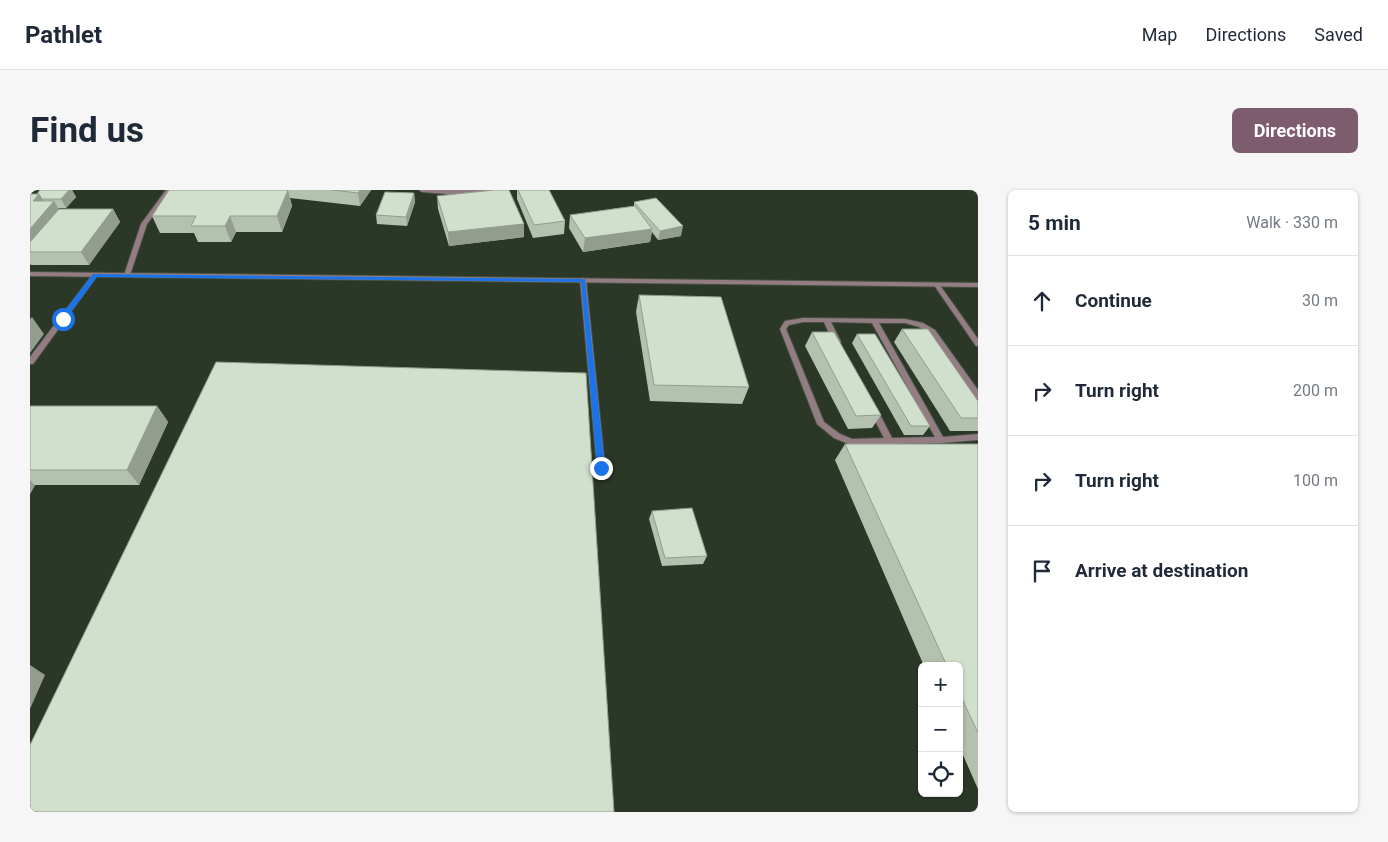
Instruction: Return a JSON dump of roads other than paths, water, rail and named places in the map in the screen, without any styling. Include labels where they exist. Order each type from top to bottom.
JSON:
[{"type":"street","points":[[422,190],[459,193],[501,190]]},
{"type":"street","points":[[30,274],[978,285]]},
{"type":"lane","points":[[127,275],[144,224],[169,190]]},
{"type":"lane","points":[[30,362],[95,275]]},
{"type":"lane","points":[[583,280],[601,468]]},
{"type":"lane","points":[[937,285],[978,344]]},
{"type":"lane","points":[[978,396],[933,332],[921,325],[905,321],[803,320],[787,323],[783,329],[821,424],[838,436],[851,442],[941,440],[978,437]]},
{"type":"lane","points":[[826,320],[840,346]]},
{"type":"lane","points":[[874,320],[941,440]]},
{"type":"lane","points":[[871,406],[889,441]]}]
